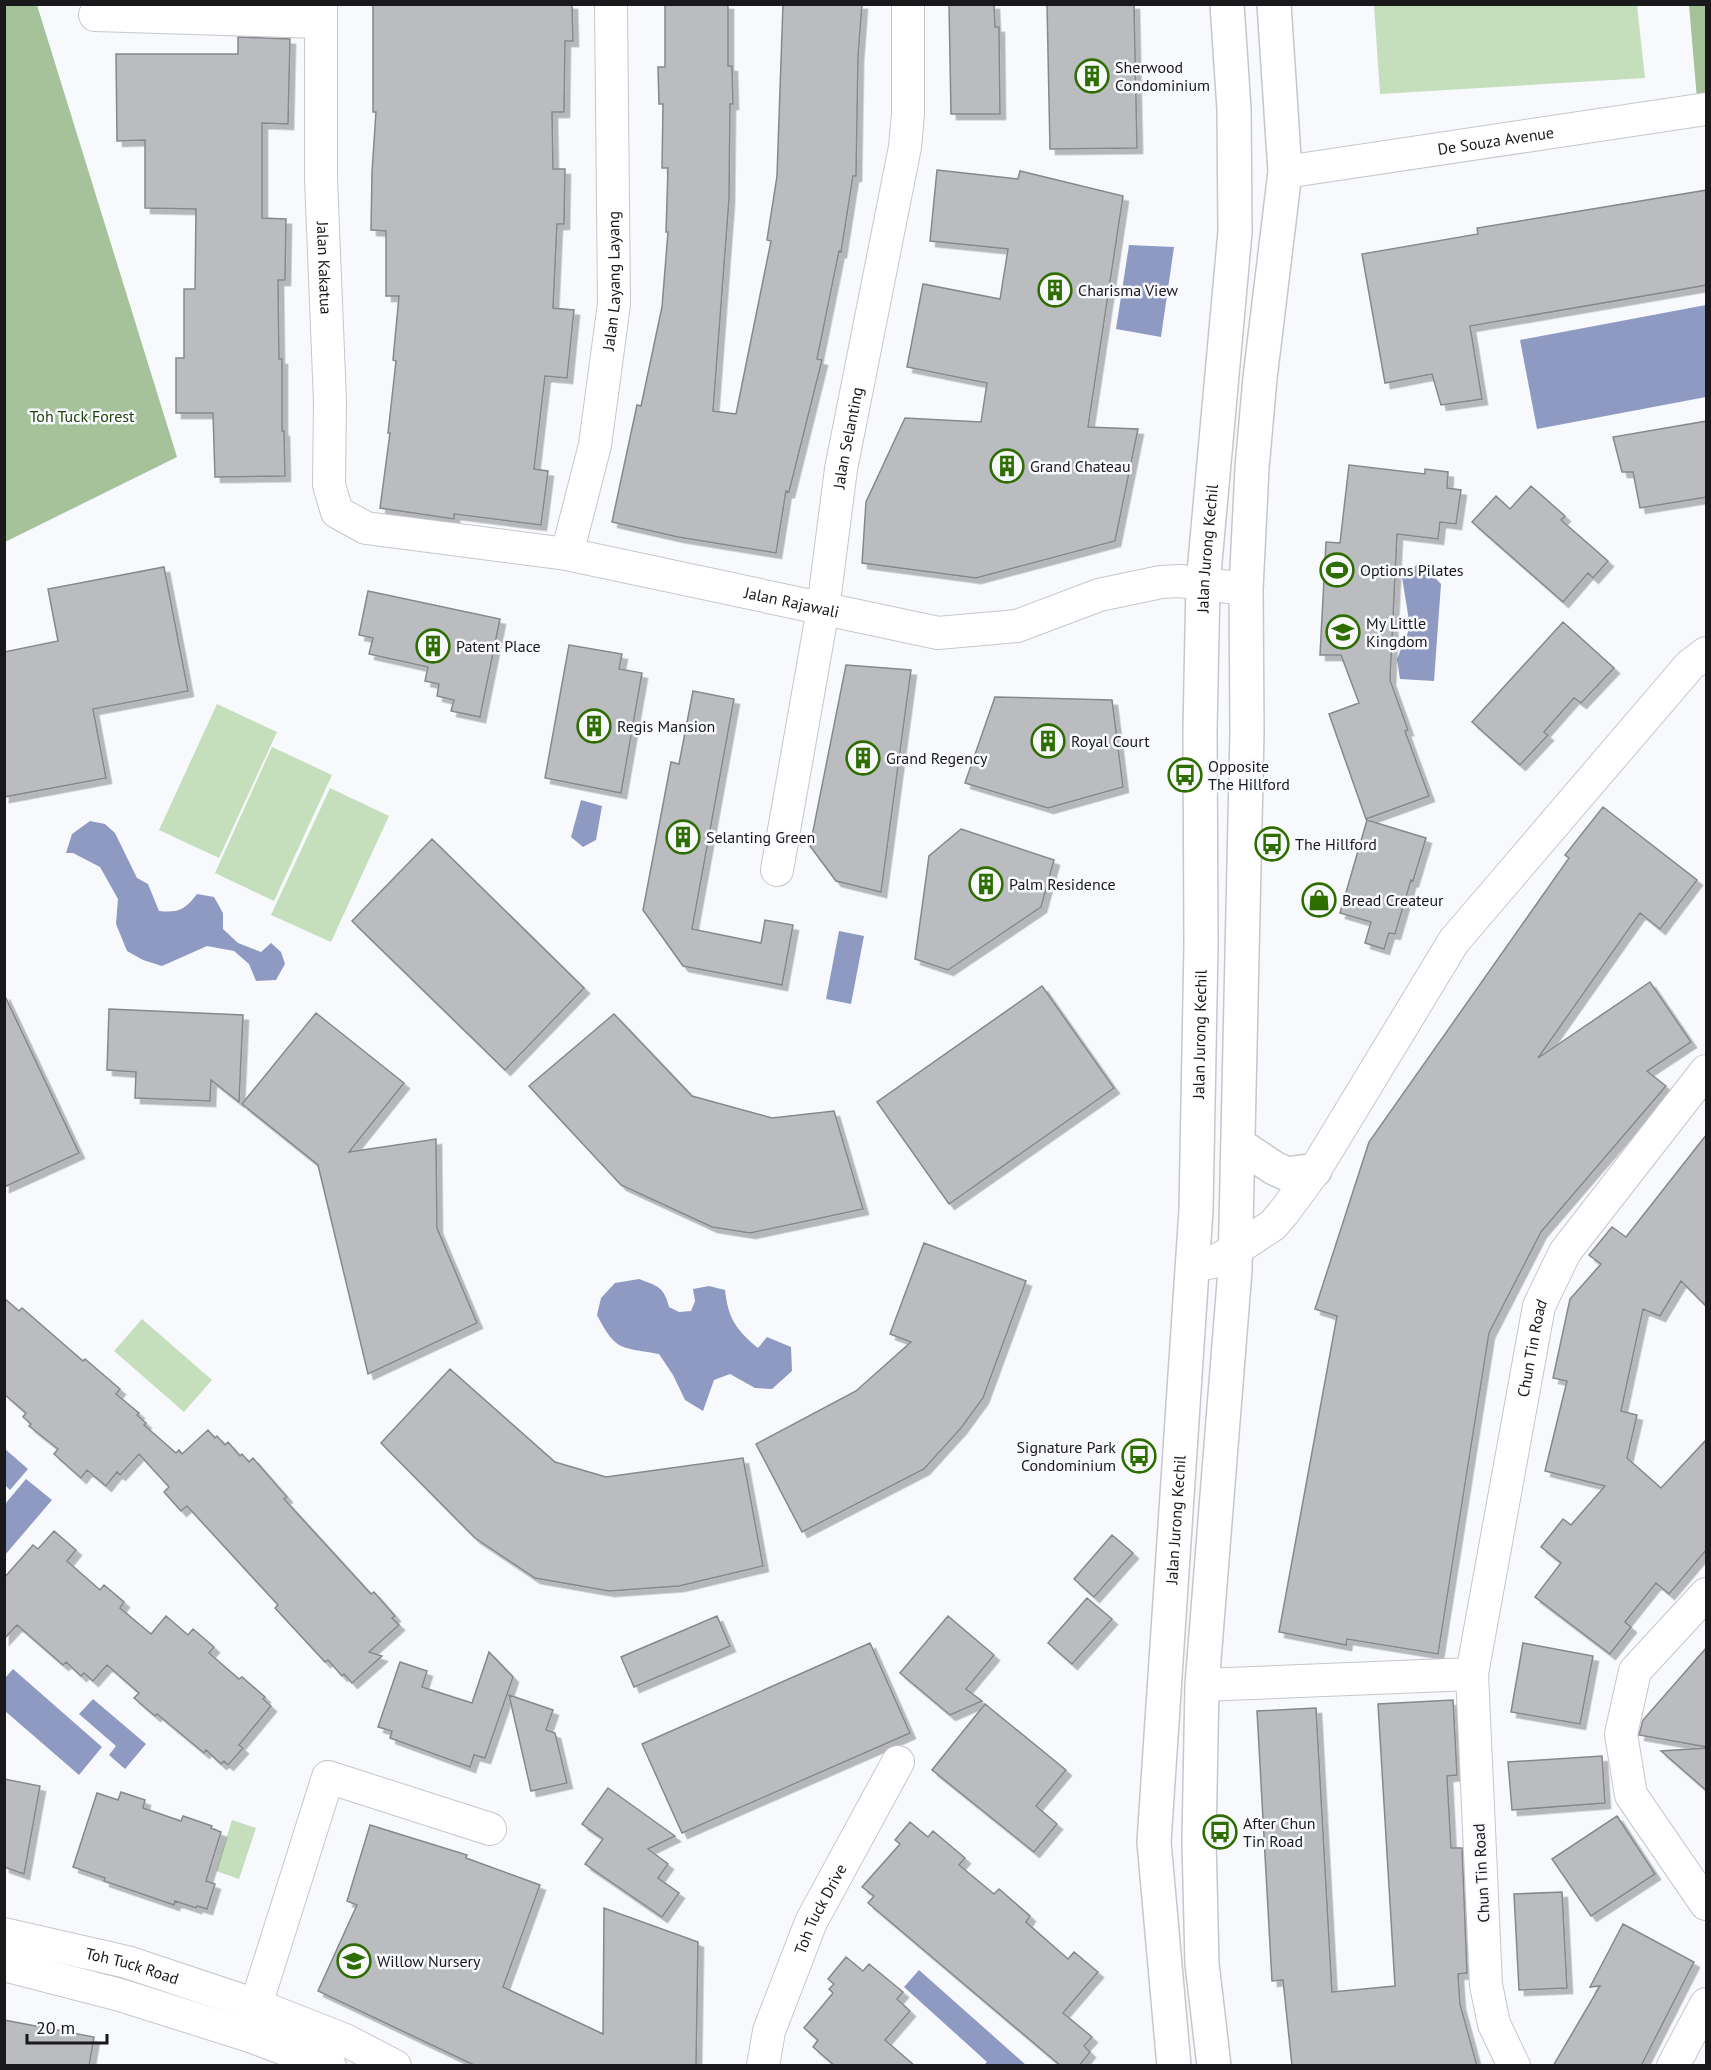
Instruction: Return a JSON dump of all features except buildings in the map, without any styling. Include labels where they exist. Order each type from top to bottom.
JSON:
[{"type":"main road","name":"Jalan Jurong Kechil","points":[[1174,2066],[1154,1842],[1196,1210],[1201,945],[1200,730],[1203,584],[1235,232],[1234,109],[1227,4]]},
{"type":"main road","points":[[1214,2066],[1202,1964],[1199,1841],[1202,1685],[1235,1250],[1247,732],[1246,589],[1252,468],[1260,378],[1285,172],[1274,4]]},
{"type":"main road","points":[[1200,730],[1211,717],[1223,711],[1237,716],[1247,732]]},
{"type":"main road","points":[[1238,1144],[1287,1174],[1315,1170]]},
{"type":"street","name":"Jalan Layang Layang","points":[[567,554],[595,445],[614,304],[611,4]]},
{"type":"street","name":"Jalan Selanting","points":[[777,870],[823,609],[841,469],[905,147],[908,114],[908,4]]},
{"type":"street","name":"Jalan Kakatua","points":[[95,15],[321,13],[321,179],[330,401],[329,485],[337,512]]},
{"type":"street","name":"De Souza Avenue","points":[[1285,172],[1707,109]]},
{"type":"street","name":"Jalan Rajawali","points":[[337,512],[366,528],[567,554],[938,633],[1017,626],[1099,595],[1161,582],[1180,581],[1246,589]]},
{"type":"street","points":[[1192,1266],[1213,1262],[1273,1225],[1315,1170],[1454,941],[1690,665],[1707,653]]},
{"type":"street","name":"Chun Tin Road","points":[[1514,2066],[1494,2024],[1486,1985],[1472,1674],[1539,1306],[1565,1252],[1707,1071]]},
{"type":"street","points":[[1707,1594],[1635,1671],[1621,1734],[1631,1795],[1707,1904]]},
{"type":"street","points":[[1202,1685],[1472,1674]]},
{"type":"street","name":"Toh Tuck Drive","points":[[763,2066],[769,2031],[811,1922],[898,1762]]},
{"type":"street","points":[[256,2005],[328,1777],[490,1829]]},
{"type":"street","name":"Toh Tuck Road","points":[[4,1934],[127,1962],[256,2005],[345,2040],[395,2066]]},
{"type":"street","name":"Toh Tuck Road","points":[[4,1965],[120,1995],[250,2036],[330,2066]]},
{"type":"street","points":[[1673,2066],[1707,2004]]},
{"type":"green space","name":"Toh Tuck Forest","points":[[5,4],[37,5],[177,457],[5,542]]},
{"type":"green space","points":[[1374,5],[1637,5],[1645,78],[1380,94]]},
{"type":"green space","points":[[1689,5],[1706,5],[1706,122],[1699,123]]},
{"type":"green space","points":[[217,704],[277,732],[219,858],[159,830]]},
{"type":"green space","points":[[272,747],[332,775],[274,901],[215,873]]},
{"type":"green space","points":[[330,788],[389,816],[331,942],[271,915]]},
{"type":"green space","points":[[142,1319],[212,1380],[184,1412],[114,1351]]},
{"type":"green space","points":[[232,1820],[256,1828],[239,1879],[216,1871]]},
{"type":"water","points":[[1129,245],[1174,247],[1161,337],[1116,329]]},
{"type":"water","points":[[1706,305],[1706,397],[1537,429],[1520,340]]},
{"type":"water","points":[[1420,562],[1441,584],[1434,681],[1400,679],[1397,659],[1410,627],[1402,577]]},
{"type":"water","points":[[581,800],[602,806],[596,840],[583,847],[571,837]]},
{"type":"water","points":[[90,821],[105,824],[115,833],[137,878],[148,884],[159,911],[181,909],[189,904],[197,894],[214,897],[223,913],[223,929],[238,943],[261,952],[271,943],[281,952],[285,964],[276,980],[256,981],[249,964],[234,951],[207,946],[162,966],[143,960],[127,951],[116,924],[118,899],[100,867],[73,853],[66,853],[72,834]]},
{"type":"water","points":[[839,931],[864,936],[851,1004],[826,999]]},
{"type":"water","points":[[639,1279],[659,1288],[665,1295],[669,1307],[679,1312],[691,1311],[695,1301],[693,1289],[709,1286],[725,1290],[728,1308],[734,1323],[758,1348],[767,1337],[791,1347],[792,1371],[772,1389],[755,1388],[730,1374],[714,1380],[703,1411],[685,1400],[673,1375],[659,1354],[621,1346],[609,1336],[597,1315],[601,1298],[615,1283]]},
{"type":"water","points":[[5,1449],[28,1469],[10,1490],[5,1485]]},
{"type":"water","points":[[26,1479],[52,1500],[5,1555],[5,1504]]},
{"type":"water","points":[[13,1669],[102,1747],[79,1775],[5,1711],[5,1678]]},
{"type":"water","points":[[93,1699],[146,1744],[125,1769],[109,1755],[116,1746],[79,1714]]},
{"type":"water","points":[[919,1970],[1026,2065],[984,2065],[987,2062],[904,1987]]},
{"type":"place","name":"Sherwood Condominium","points":[[1092,76]]},
{"type":"place","name":"Charisma View","points":[[1055,290]]},
{"type":"place","name":"Grand Chateau","points":[[1007,466]]},
{"type":"place","name":"Options Pilates","points":[[1337,570]]},
{"type":"place","name":"My Little Kingdom","points":[[1343,632]]},
{"type":"place","name":"Patent Place","points":[[433,646]]},
{"type":"place","name":"Regis Mansion","points":[[594,726]]},
{"type":"place","name":"Royal Court","points":[[1048,741]]},
{"type":"place","name":"Grand Regency","points":[[863,758]]},
{"type":"place","name":"Opposite The Hillford","points":[[1185,775]]},
{"type":"place","name":"Selanting Green","points":[[683,837]]},
{"type":"place","name":"The Hillford","points":[[1272,844]]},
{"type":"place","name":"Palm Residence","points":[[986,884]]},
{"type":"place","name":"Bread Createur","points":[[1319,900]]},
{"type":"place","name":"Signature Park Condominium","points":[[1139,1456]]},
{"type":"place","name":"After Chun Tin Road","points":[[1220,1832]]},
{"type":"place","name":"Willow Nursery","points":[[354,1961]]}]
